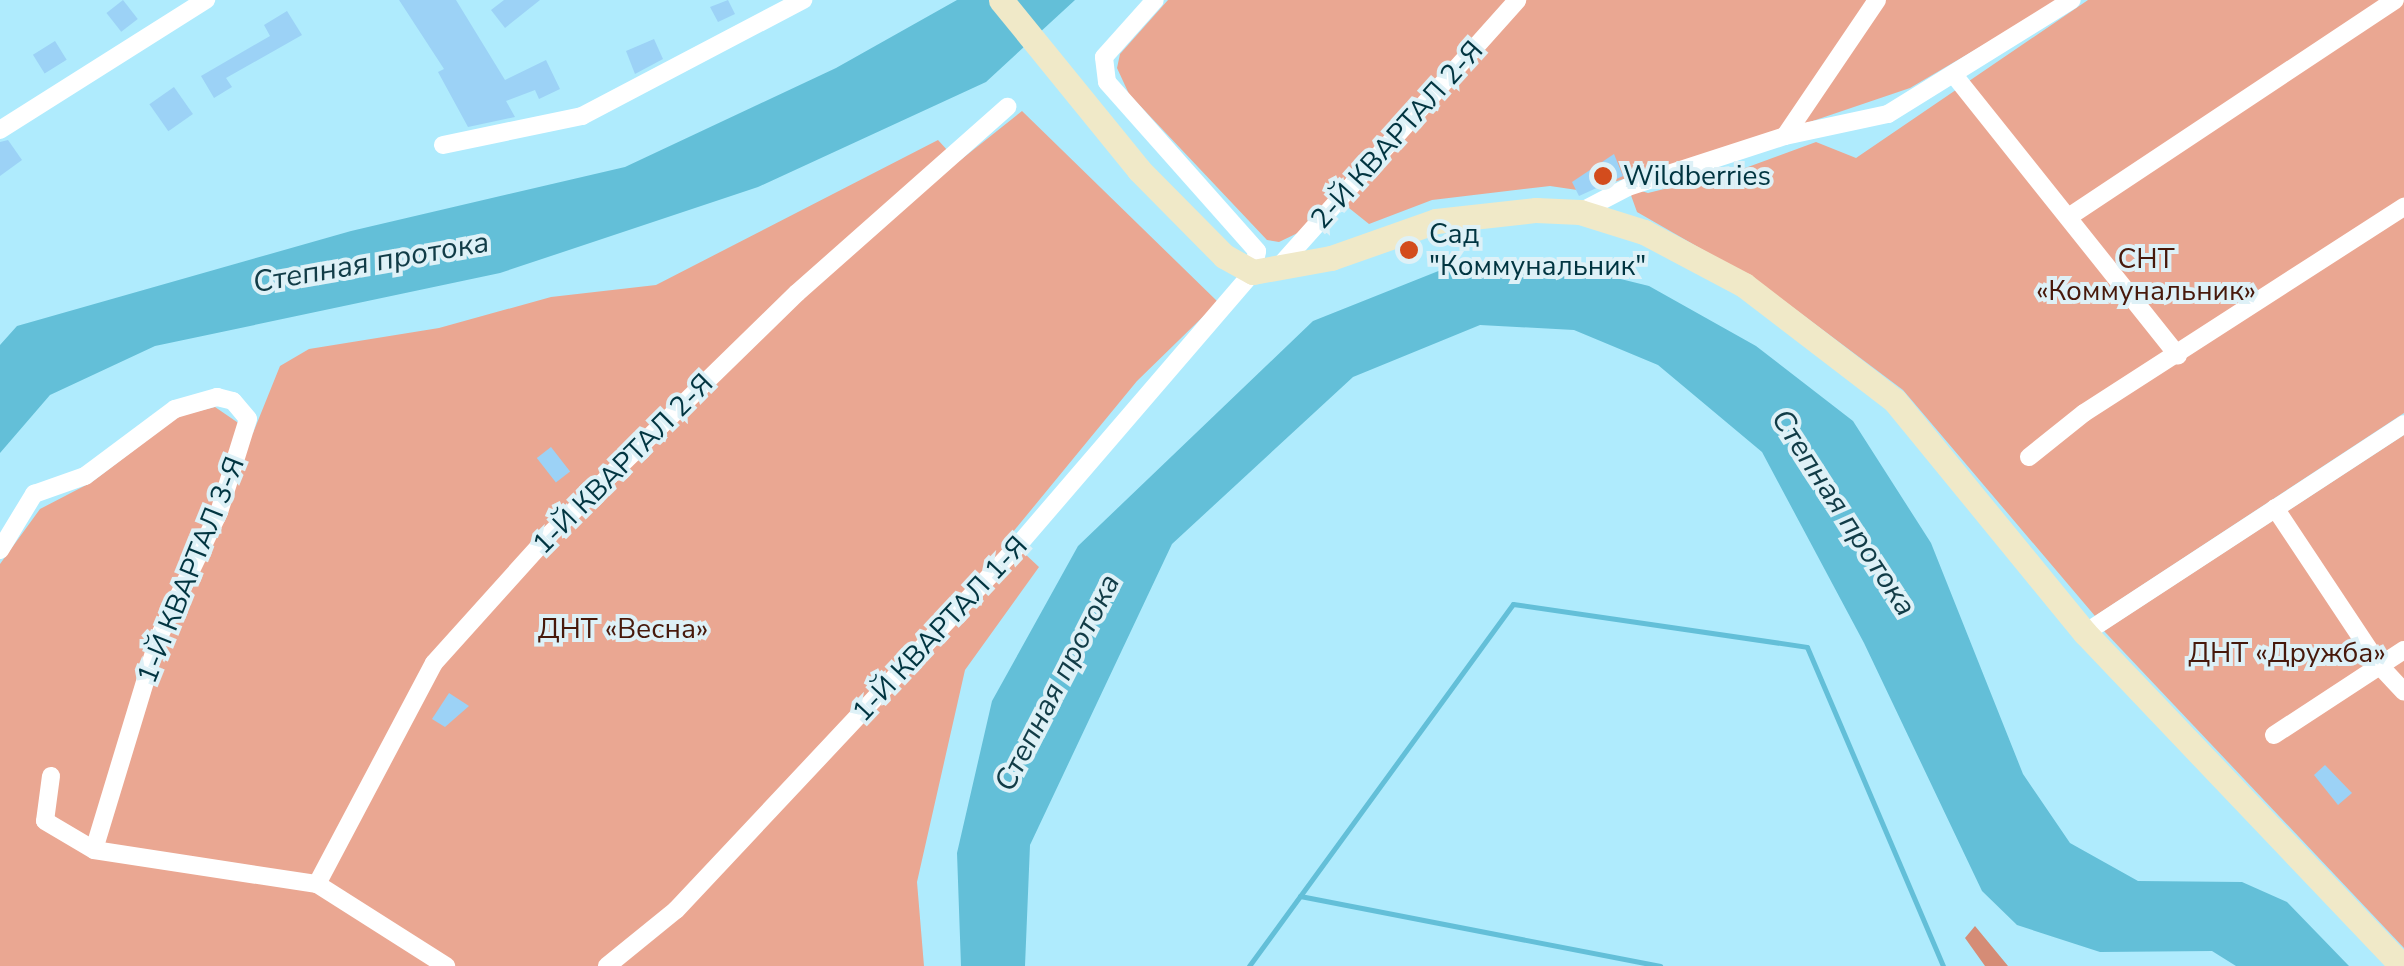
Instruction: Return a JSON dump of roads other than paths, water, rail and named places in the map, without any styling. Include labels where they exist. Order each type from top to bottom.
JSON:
[{"type":"street","points":[[0,130],[206,0]]},
{"type":"street","points":[[443,145],[582,116],[803,0]]},
{"type":"street","points":[[1001,0],[1139,170],[1224,256],[1264,271],[1436,221],[1494,211],[1580,212],[1644,232],[1744,285],[1895,401],[2085,633],[2402,966]]},
{"type":"street","points":[[1155,0],[1104,57],[1107,82],[1258,251],[1264,271]]},
{"type":"street","name":"2-Й КВАРТАЛ 2-Я","points":[[1264,271],[1518,0]]},
{"type":"street","points":[[1785,136],[1877,0]]},
{"type":"street","points":[[1580,212],[1628,187],[1785,136],[1888,114],[2072,0]]},
{"type":"street","points":[[2070,216],[2395,0]]},
{"type":"street","points":[[1954,75],[2178,356]]},
{"type":"street","name":"1-Й КВАРТАЛ 2-Я","points":[[317,884],[434,663],[550,534],[797,292],[1007,107]]},
{"type":"street","points":[[2029,457],[2084,413],[2404,207]]},
{"type":"street","name":"1-Й КВАРТАЛ 1-Я","points":[[607,966],[676,910],[1008,557],[1264,271]]},
{"type":"street","name":"1-Й КВАРТАЛ 3-Я","points":[[0,550],[34,494],[86,476],[175,409],[217,397],[233,402],[248,420],[219,512],[158,639],[94,850]]},
{"type":"street","points":[[2085,633],[2404,424]]},
{"type":"street","points":[[2275,508],[2380,666],[2404,692]]},
{"type":"street","points":[[2274,735],[2404,650]]},
{"type":"street","points":[[50,776],[44,821],[94,850],[317,884],[446,966]]},
{"type":"water","name":"Степная протока","points":[[957,0],[1075,0],[986,82],[758,187],[500,273],[155,346],[50,395],[0,453],[0,345],[17,326],[351,231],[625,167],[836,68]]},
{"type":"water","name":"Степная протока","points":[[1451,266],[1568,266],[1649,286],[1756,346],[1853,421],[1931,543],[2023,774],[2070,843],[2138,881],[2242,882],[2287,902],[2349,966],[2236,966],[2212,951],[2100,952],[2017,925],[1982,891],[1864,643],[1762,452],[1658,365],[1574,330],[1480,325],[1353,377],[1172,544],[1030,845],[1025,966],[961,966],[957,853],[992,701],[1078,546],[1313,321]]},
{"type":"waterway","points":[[1249,966],[1513,604],[1807,647],[1943,966]]},
{"type":"waterway","points":[[1300,896],[1660,966]]},
{"type":"place","name":"Wildberries","points":[[1603,176]]},
{"type":"place","name":"Сад \"Коммунальник\"","points":[[1409,250]]},
{"type":"park label","name":"СНТ «Коммунальник»","points":[[2146,275]]},
{"type":"park label","name":"ДНТ «Весна»","points":[[623,629]]},
{"type":"park label","name":"ДНТ «Дружба»","points":[[2287,653]]}]
